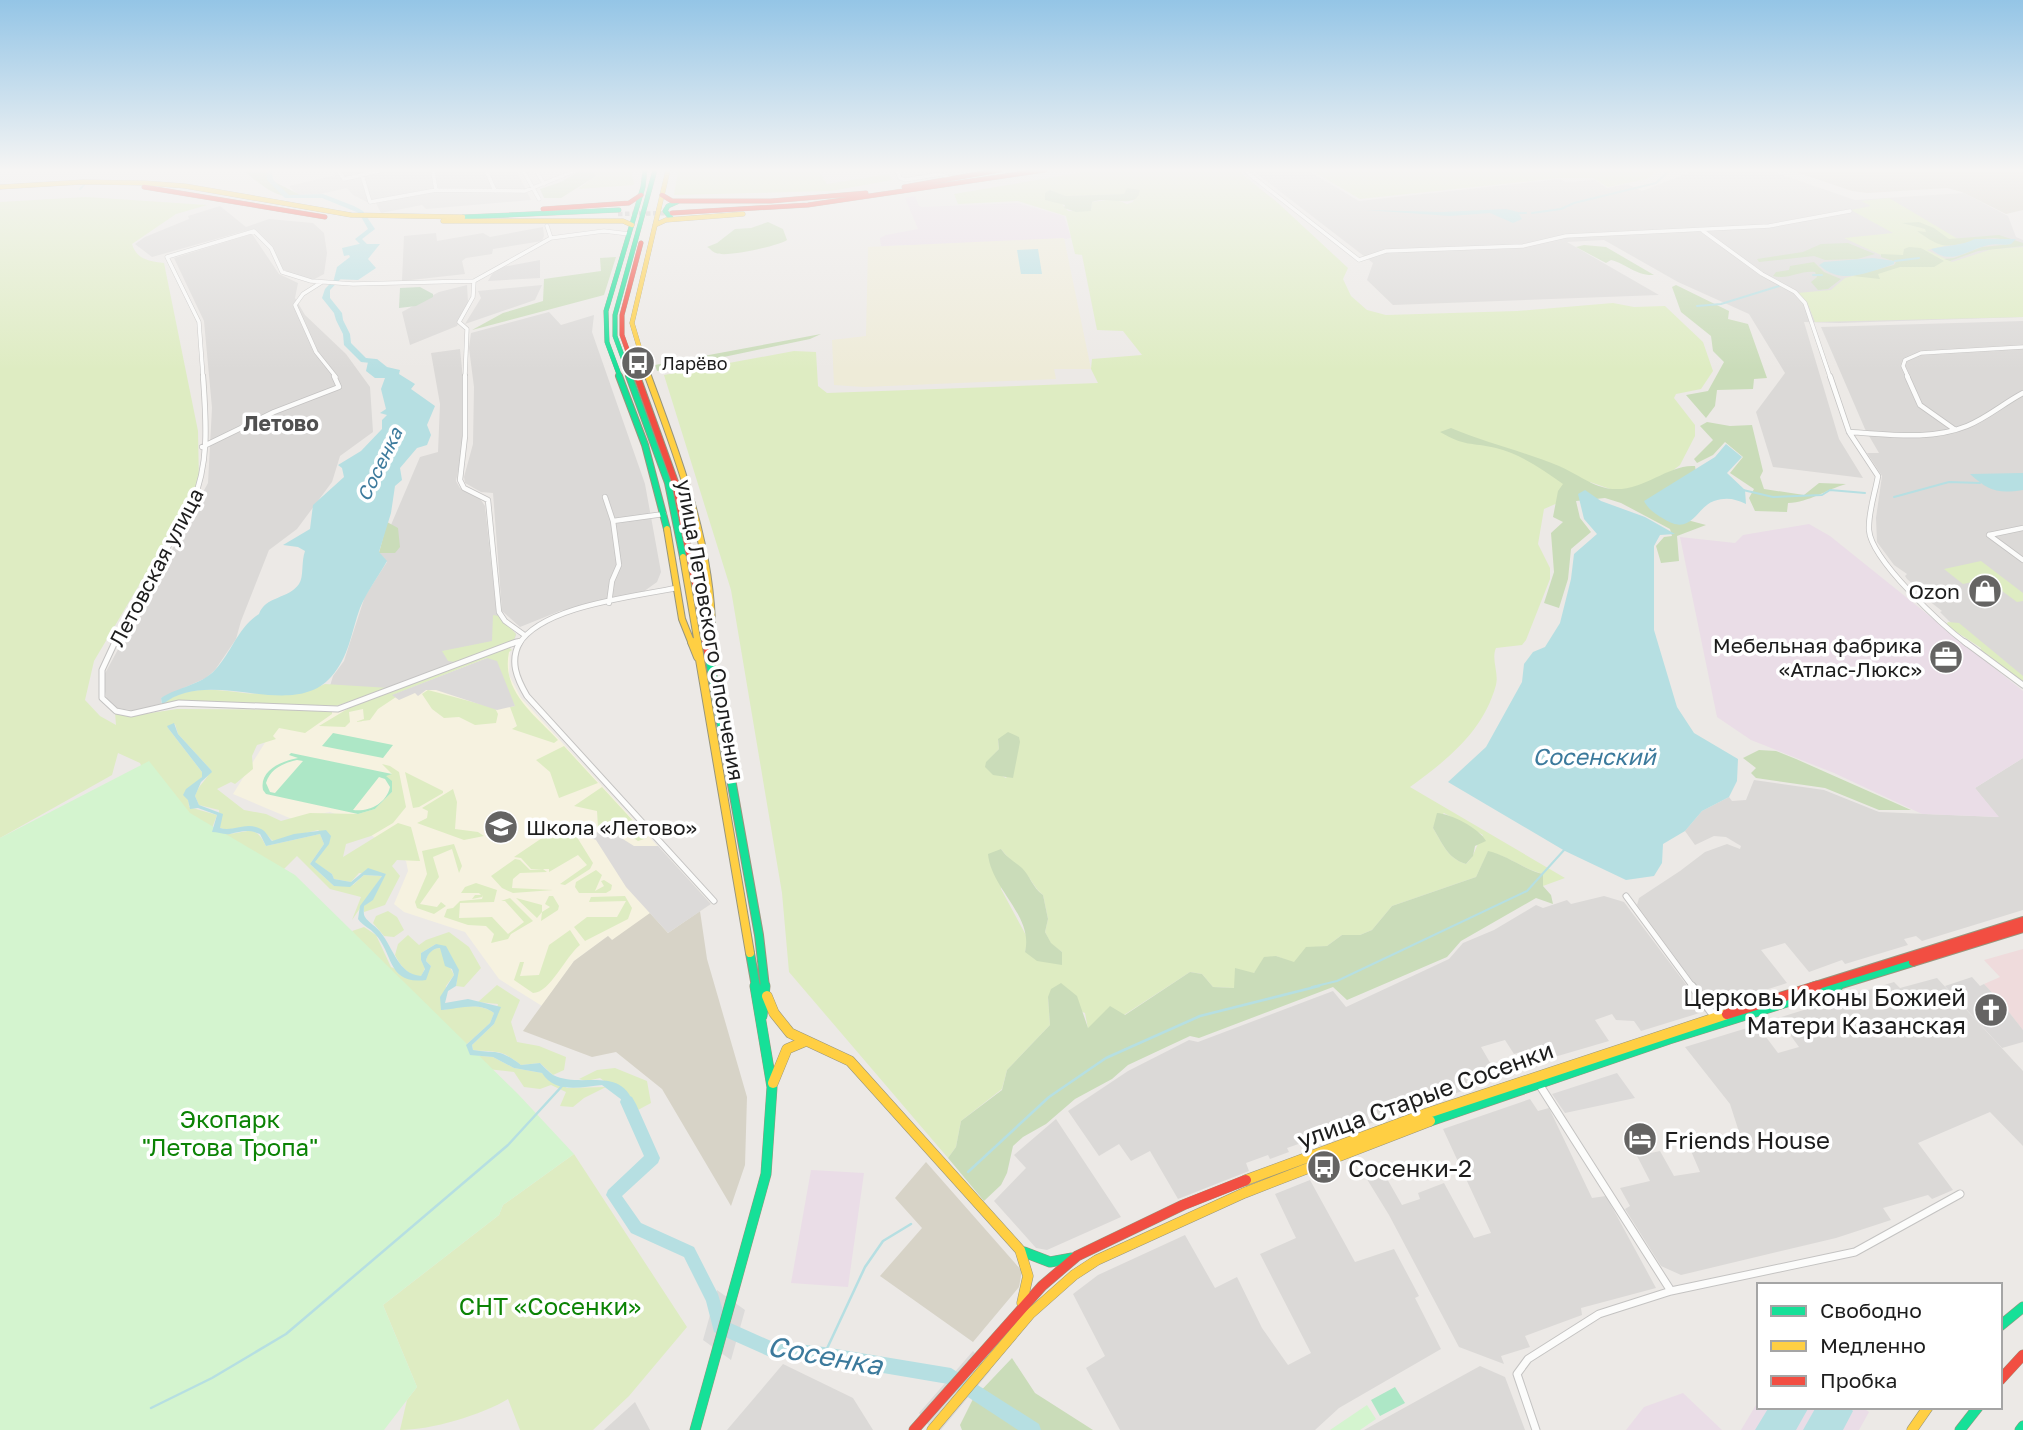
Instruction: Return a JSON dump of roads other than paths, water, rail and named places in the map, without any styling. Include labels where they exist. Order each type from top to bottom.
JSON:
[{"type":"main road","points":[[628,237],[610,294],[606,321],[607,342],[645,445],[664,514],[682,619],[703,669]]},
{"type":"main road","name":"улица Летовского Ополчения","points":[[640,237],[622,315],[622,335],[675,482],[772,1087],[766,1174],[695,1430]]},
{"type":"main road","points":[[652,237],[632,323],[687,481],[713,612],[711,658]]},
{"type":"main road","points":[[624,251],[635,254],[648,250]]},
{"type":"main road","name":"улица Летовского Ополчения","points":[[635,254],[615,315],[615,336],[668,483],[698,620],[711,658],[759,934],[765,988],[761,1024]]},
{"type":"main road","points":[[610,294],[628,271]]},
{"type":"main road","points":[[682,619],[698,620],[713,612]]},
{"type":"main road","name":"улица Старые Сосенки","points":[[932,1430],[1046,1298],[1081,1268],[1097,1260],[1307,1166],[1535,1079],[1714,1016],[2023,921]]},
{"type":"main road","name":"улица Старые Сосенки","points":[[914,1430],[1019,1309],[1077,1256],[1183,1205],[1366,1133],[2023,928]]},
{"type":"main road","points":[[765,988],[775,1023],[790,1035],[836,1050],[850,1060],[1020,1250],[1027,1260],[1031,1276],[1027,1294],[1019,1309]]},
{"type":"main road","points":[[772,1087],[787,1049],[807,1041]]},
{"type":"main road","points":[[1020,1250],[1050,1262],[1077,1256]]},
{"type":"main road","points":[[2002,1324],[2023,1307]]},
{"type":"main road","points":[[2002,1378],[2023,1355]]},
{"type":"main road","points":[[1912,1430],[1927,1409]]},
{"type":"main road","points":[[1960,1430],[1976,1409]]},
{"type":"street","name":"Летовская улица","points":[[235,237],[167,257],[199,322],[206,425],[201,481],[192,504],[135,599],[102,670],[102,698],[116,711],[131,714],[179,703],[338,709],[519,641]]},
{"type":"street","name":"Летовская улица","points":[[260,237],[271,248],[282,272],[322,282],[348,284],[474,281]]},
{"type":"street","points":[[523,634],[505,621],[499,612],[488,500],[464,488],[460,480],[466,445],[467,389],[464,360],[467,329],[459,322],[473,297],[474,281],[551,238],[561,237]]},
{"type":"street","points":[[1329,237],[1359,260],[1386,250],[1523,246],[1563,237]]},
{"type":"street","points":[[1711,237],[1762,274],[1795,292],[1805,303],[1849,432],[1878,476],[1869,531],[1877,552],[1938,622],[2023,685]]},
{"type":"street","points":[[202,447],[274,412],[339,387],[336,378],[316,352],[295,305],[308,290],[322,282]]},
{"type":"street","points":[[1954,429],[1920,405],[1903,366],[1905,360],[1921,353],[2023,347]]},
{"type":"street","points":[[1849,432],[1924,435],[1954,429],[1969,425],[2023,393]]},
{"type":"street","points":[[606,497],[613,521],[619,565],[612,580],[609,603]]},
{"type":"street","points":[[613,521],[664,514]]},
{"type":"street","points":[[2023,528],[1989,535],[2023,559]]},
{"type":"street","points":[[677,588],[550,617],[523,634],[513,664],[514,674],[527,696],[714,901]]},
{"type":"street","points":[[1626,896],[1714,1016]]},
{"type":"street","points":[[1535,1079],[1622,1213],[1634,1238],[1671,1291]]},
{"type":"street","points":[[1536,1430],[1517,1374],[1528,1359],[1599,1314],[1671,1291],[1854,1252],[1960,1194]]},
{"type":"water","points":[[1975,239],[2016,239],[2011,244],[1989,245],[1953,257],[1946,257],[1931,249],[1959,244]]},
{"type":"water","points":[[359,244],[380,244],[368,259],[376,268],[358,280],[334,279],[337,267],[350,257],[344,256],[342,248]]},
{"type":"water","points":[[1038,249],[1042,274],[1021,274],[1017,250]]},
{"type":"water","points":[[1873,258],[1894,261],[1894,264],[1846,276],[1836,275],[1819,265],[1824,262]]},
{"type":"water","points":[[377,359],[387,367],[400,370],[399,374],[415,384],[411,389],[435,406],[427,425],[431,435],[427,445],[417,448],[400,468],[402,480],[395,486],[391,513],[379,552],[387,561],[360,608],[346,653],[337,669],[314,689],[294,695],[203,690],[181,694],[162,705],[161,698],[196,683],[215,670],[240,633],[262,608],[299,584],[305,551],[283,545],[310,529],[313,505],[344,477],[342,468],[338,465],[361,451],[382,429],[382,420],[387,415],[380,413],[386,409],[381,389],[385,378],[375,378],[366,371],[368,362]]},
{"type":"water","points":[[1726,444],[1742,457],[1727,473],[1745,490],[1746,504],[1731,499],[1714,501],[1693,519],[1681,525],[1664,519],[1644,501],[1715,457]]},
{"type":"water","points":[[2023,473],[2023,490],[2006,492],[1988,488],[1970,474]]},
{"type":"water","name":"Сосенский","points":[[1585,490],[1601,501],[1645,517],[1675,534],[1660,535],[1654,546],[1654,630],[1677,707],[1694,733],[1738,759],[1737,781],[1729,797],[1702,811],[1685,831],[1663,844],[1662,863],[1654,876],[1626,880],[1565,851],[1448,782],[1486,747],[1522,682],[1524,664],[1533,652],[1545,647],[1560,623],[1574,554],[1597,534],[1584,519],[1578,494]]},
{"type":"water","points":[[174,723],[178,734],[212,772],[201,782],[195,796],[199,805],[223,814],[220,828],[256,827],[264,831],[272,841],[294,834],[326,830],[331,836],[329,844],[315,862],[332,874],[334,879],[351,882],[368,868],[386,874],[373,900],[364,906],[364,914],[386,939],[402,966],[421,976],[425,969],[421,953],[436,944],[446,946],[459,970],[456,986],[448,991],[445,1003],[468,999],[501,1007],[494,1024],[472,1045],[473,1050],[503,1054],[521,1065],[540,1063],[553,1075],[565,1079],[612,1082],[622,1087],[630,1096],[636,1111],[628,1119],[622,1100],[602,1085],[561,1087],[547,1080],[542,1073],[514,1068],[493,1057],[470,1055],[466,1045],[490,1023],[494,1013],[482,1007],[441,1010],[440,997],[454,975],[452,969],[445,966],[440,948],[433,950],[428,956],[426,961],[431,966],[426,980],[404,978],[393,966],[375,934],[358,919],[360,906],[382,876],[364,875],[350,887],[334,886],[310,864],[324,844],[320,834],[266,846],[256,832],[212,832],[217,815],[198,808],[190,809],[188,800],[183,795],[186,789],[202,777],[202,772],[168,728],[167,726]]},
{"type":"water","points":[[1768,1409],[1808,1409],[1796,1430],[1755,1430]]},
{"type":"water","points":[[1815,1409],[1853,1411],[1843,1430],[1803,1430]]},
{"type":"waterway","name":"Сосенка","points":[[356,256],[364,244],[358,239],[361,237]]},
{"type":"waterway","points":[[1895,261],[1919,258]]},
{"type":"waterway","name":"Сосенка","points":[[347,269],[327,290],[326,298],[338,313],[347,343],[364,360],[373,361],[383,371]]},
{"type":"waterway","points":[[1813,275],[1822,275]]},
{"type":"waterway","points":[[1697,306],[1721,304],[1779,286]]},
{"type":"waterway","points":[[1894,497],[1949,482],[1980,483]]},
{"type":"waterway","points":[[1743,490],[1773,497],[1822,495],[1830,490],[1865,493]]},
{"type":"waterway","points":[[1312,987],[1337,981],[1527,891],[1565,849]]},
{"type":"waterway","points":[[968,1172],[1049,1097],[1106,1058],[1200,1016],[1319,986]]},
{"type":"waterway","points":[[151,1408],[212,1378],[286,1334],[508,1145],[563,1085]]},
{"type":"waterway","name":"Сосенка","points":[[627,1102],[653,1158],[613,1195],[636,1228],[689,1252],[713,1299],[720,1326],[770,1349],[951,1376],[1033,1430]]},
{"type":"waterway","points":[[824,1355],[865,1267],[883,1241],[911,1224]]},
{"type":"place","name":"Ларёво","points":[[638,363]]},
{"type":"place","name":"Ozon","points":[[1985,591]]},
{"type":"place","name":"Мебельная фабрика «Атлас-Люкс»","points":[[1946,657]]},
{"type":"place","name":"Школа «Летово»","points":[[501,827]]},
{"type":"place","name":"Церковь Иконы Божией Матери Казанская","points":[[1991,1010]]},
{"type":"place","name":"Friends House","points":[[1640,1139]]},
{"type":"place","name":"Сосенки-2","points":[[1324,1167]]},
{"type":"district","name":"Летово","points":[[281,423]]},
{"type":"park label","name":"Экопарк \"Летова Тропа\"","points":[[230,1132]]},
{"type":"park label","name":"СНТ «Сосенки»","points":[[550,1305]]}]
